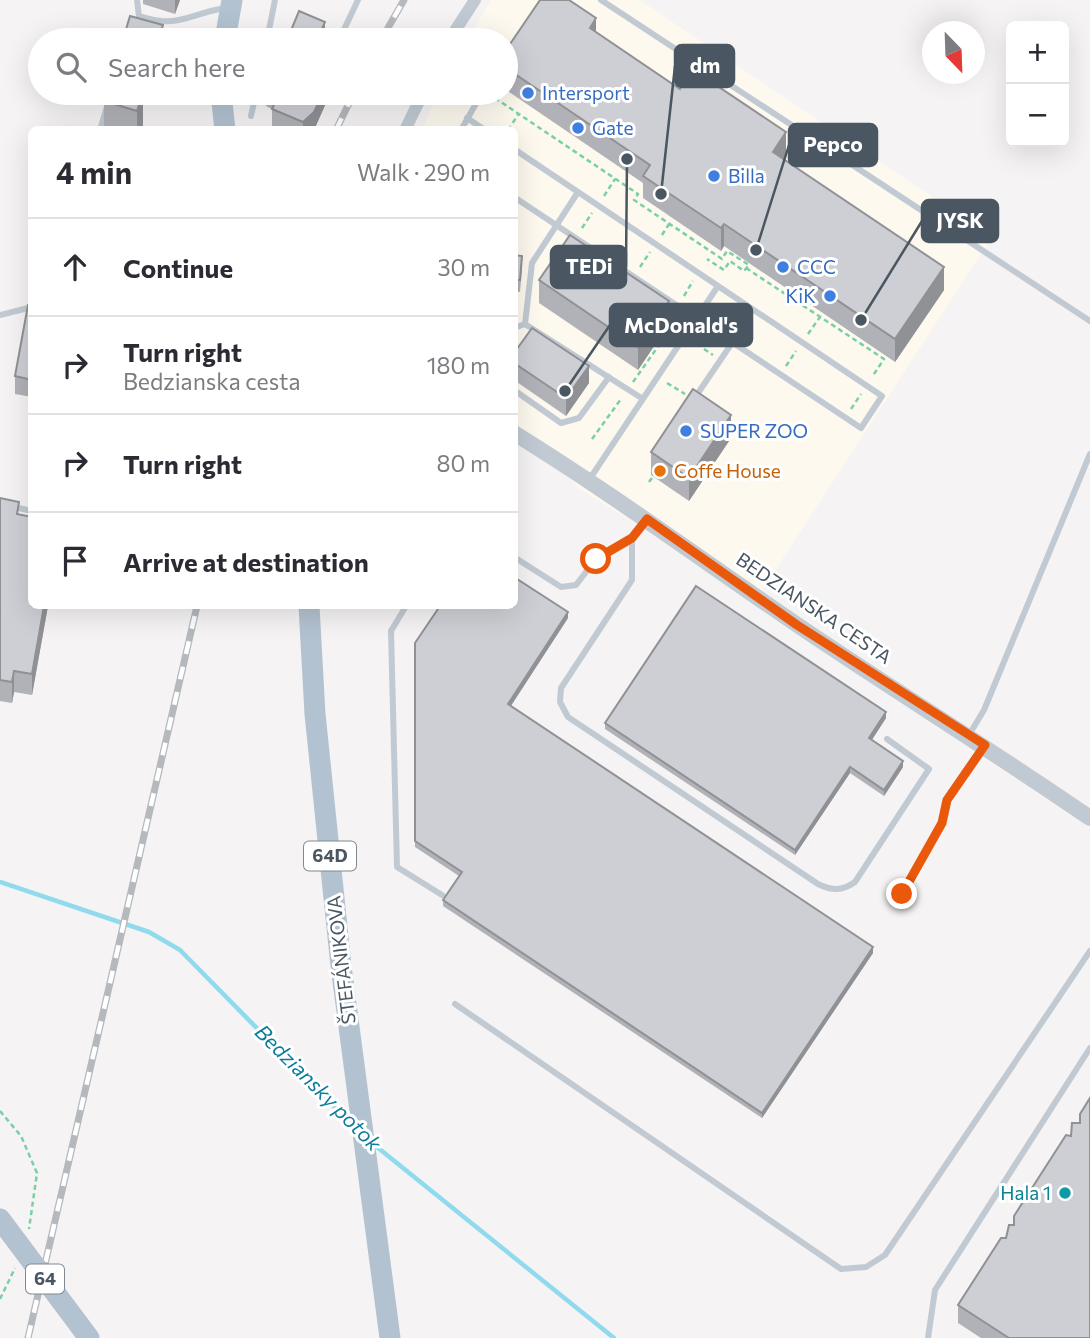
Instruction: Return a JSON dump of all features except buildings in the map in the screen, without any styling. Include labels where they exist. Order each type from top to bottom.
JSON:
[{"type":"main road","points":[[227,28],[232,4]]},
{"type":"main road","points":[[222,105],[224,126]]},
{"type":"main road","name":"ŠTEFÁNIKOVA","points":[[309,609],[315,713],[359,1105],[390,1338]]},
{"type":"main road","name":"64","points":[[0,1219],[89,1338]]},
{"type":"street","points":[[457,28],[475,0]]},
{"type":"street","points":[[407,126],[417,105]]},
{"type":"street","name":"BEDZIANSKA CESTA","points":[[518,436],[589,480],[797,625],[985,745],[1090,818]]},
{"type":"lane","points":[[137,0],[137,19],[158,22],[185,21],[205,11],[232,4]]},
{"type":"lane","points":[[269,28],[275,0]]},
{"type":"lane","points":[[345,28],[358,0]]},
{"type":"lane","points":[[601,0],[1090,321]]},
{"type":"lane","points":[[101,126],[107,105]]},
{"type":"lane","points":[[251,116],[253,105]]},
{"type":"lane","points":[[463,126],[474,105]]},
{"type":"lane","points":[[467,117],[479,126]]},
{"type":"lane","points":[[518,152],[882,396],[860,428],[518,200]]},
{"type":"lane","points":[[525,324],[532,263],[578,192]]},
{"type":"lane","points":[[589,480],[718,286]]},
{"type":"lane","points":[[0,315],[28,308]]},
{"type":"lane","points":[[518,327],[525,324]]},
{"type":"lane","points":[[525,324],[643,399]]},
{"type":"lane","points":[[687,410],[732,343]]},
{"type":"lane","points":[[518,393],[561,423],[579,418],[610,377]]},
{"type":"lane","points":[[969,735],[984,710],[1090,454]]},
{"type":"lane","points":[[0,504],[28,510]]},
{"type":"lane","points":[[518,560],[561,587],[576,585],[596,559],[632,538],[647,519]]},
{"type":"lane","points":[[632,538],[632,580],[561,688],[560,702],[568,717],[818,884],[831,890],[846,888],[855,882],[929,769],[887,739]]},
{"type":"lane","points":[[404,609],[391,631],[397,867],[442,895]]},
{"type":"lane","points":[[902,894],[942,823],[947,800],[985,745]]},
{"type":"lane","points":[[455,1004],[841,1269],[866,1267],[885,1255],[1090,951]]},
{"type":"lane","points":[[928,1338],[935,1290],[1090,1048]]},
{"type":"path","points":[[505,105],[638,194],[634,200],[722,259],[727,251],[749,265],[744,271],[730,261],[724,270],[708,259]]},
{"type":"path","points":[[510,126],[518,114]]},
{"type":"path","points":[[602,199],[615,179]]},
{"type":"path","points":[[580,231],[594,211]]},
{"type":"path","points":[[633,277],[669,224]]},
{"type":"path","points":[[677,306],[712,252]]},
{"type":"path","points":[[746,268],[884,359]]},
{"type":"path","points":[[649,482],[654,475]]},
{"type":"path","points":[[0,1111],[21,1136],[37,1173],[29,1231]]},
{"type":"path","points":[[0,1298],[16,1267]]},
{"type":"shaded area","points":[[491,0],[640,0],[992,237],[756,600],[579,488],[518,431],[518,126],[424,126],[433,105],[518,105],[518,28],[474,28]]},
{"type":"waterway","name":"Bedziansky potok","points":[[0,882],[149,932],[180,950],[355,1128]]},
{"type":"waterway","name":"Bedziansky potok","points":[[372,1143],[614,1338]]},
{"type":"railway","points":[[388,28],[404,0]]},
{"type":"railway","points":[[338,126],[348,105]]},
{"type":"railway","points":[[28,1338],[196,609]]},
{"type":"place","name":"Intersport","points":[[528,93]]},
{"type":"place","name":"Gate","points":[[578,128]]},
{"type":"place","name":"TEDi","points":[[627,159]]},
{"type":"place","name":"Billa","points":[[714,176]]},
{"type":"place","name":"dm","points":[[661,194]]},
{"type":"place","name":"Pepco","points":[[756,250]]},
{"type":"place","name":"CCC","points":[[783,267]]},
{"type":"place","name":"KiK","points":[[830,296]]},
{"type":"place","name":"JYSK","points":[[861,320]]},
{"type":"place","name":"McDonald's","points":[[565,391]]},
{"type":"place","name":"SUPER ZOO","points":[[686,431]]},
{"type":"place","name":"Coffe House","points":[[660,471]]},
{"type":"place","name":"Hala 1","points":[[1065,1193]]},
{"type":"route","points":[[596,559],[632,538],[647,519],[797,625],[985,745],[947,800],[942,823],[902,894]]}]
